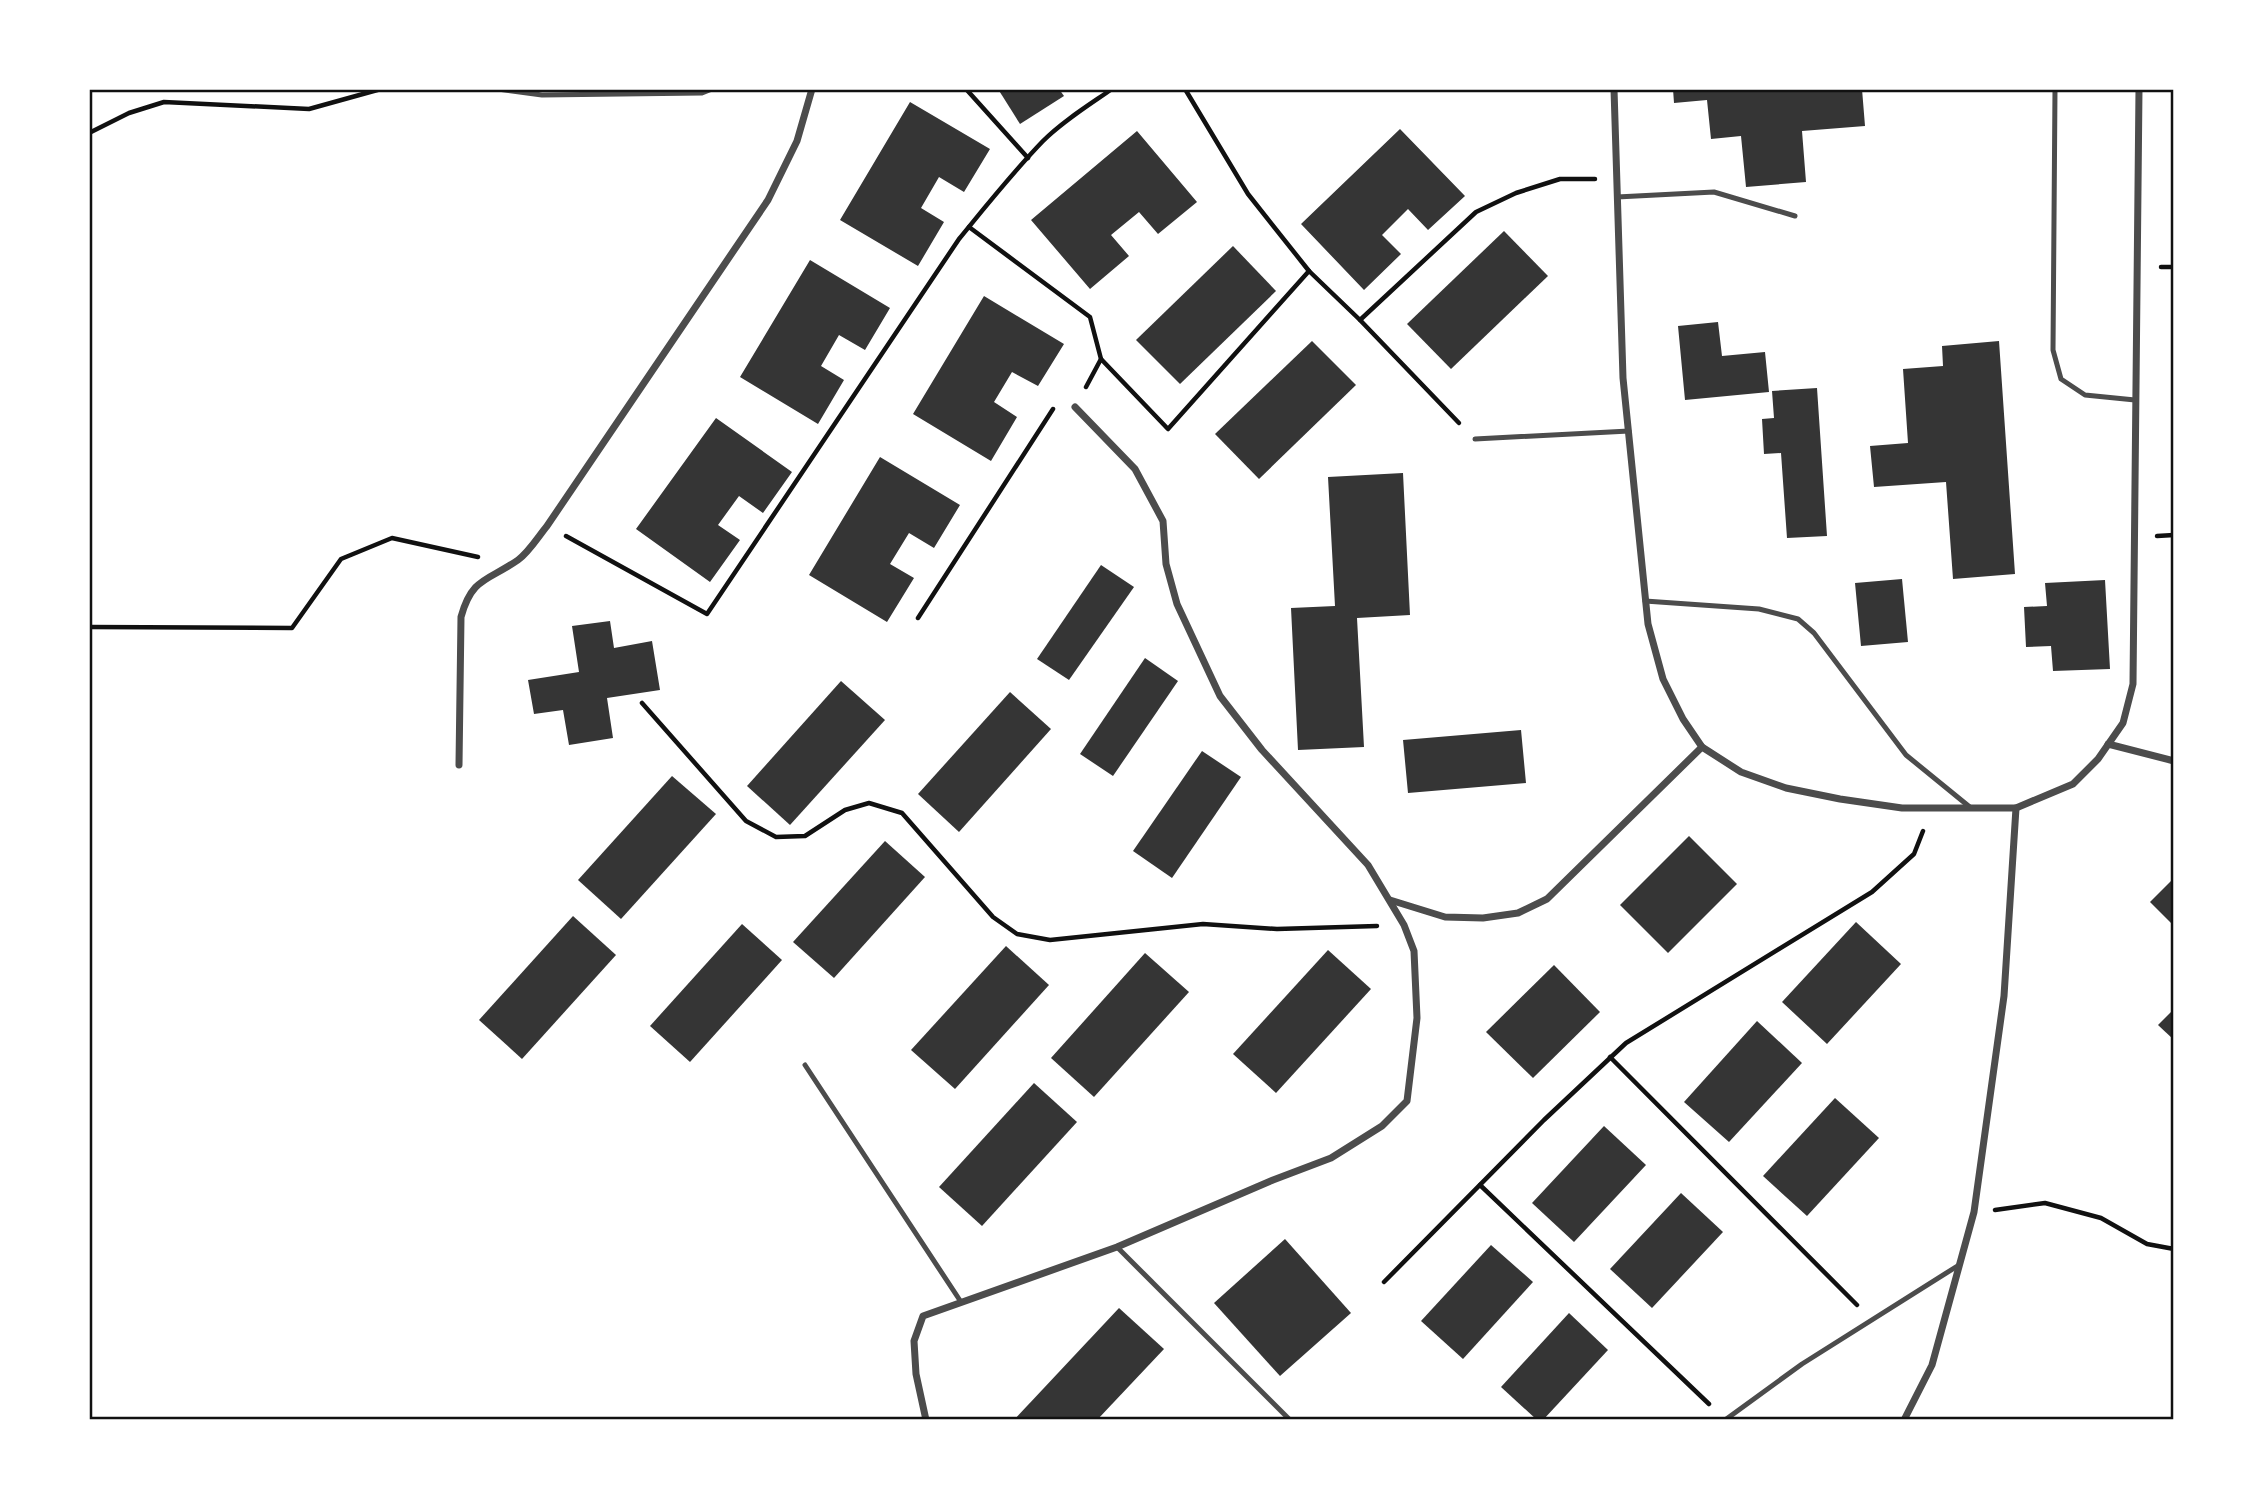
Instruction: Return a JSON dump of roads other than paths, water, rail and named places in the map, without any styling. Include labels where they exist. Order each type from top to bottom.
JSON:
[{"type":"street","points":[[459,765],[461,617],[466,598],[479,582],[520,558],[547,526],[768,200],[797,141],[812,89]]},
{"type":"street","points":[[1614,89],[1623,378],[1648,624],[1663,679],[1682,719],[1702,747],[1741,772],[1786,788],[1902,808],[2016,808],[2073,784],[2098,759],[2123,723],[2133,684],[2139,89]]},
{"type":"street","points":[[926,1420],[916,1374],[915,1341],[922,1316],[1117,1247],[1331,1158],[1382,1126],[1407,1101],[1417,1018],[1414,951],[1404,925],[1368,865],[1262,750],[1220,696],[1177,604],[1166,564],[1163,521],[1135,468],[1075,407]]},
{"type":"street","points":[[2108,744],[2174,761]]},
{"type":"street","points":[[1389,900],[1445,917],[1483,918],[1518,913],[1547,900],[1702,747]]},
{"type":"street","points":[[1904,1420],[1932,1365],[1974,1212],[2004,996],[2016,808]]},
{"type":"lane","points":[[498,89],[542,95],[702,93],[712,89]]},
{"type":"lane","points":[[2055,89],[2053,350],[2061,379],[2085,396],[2135,400]]},
{"type":"lane","points":[[1617,197],[1714,191],[1795,216]]},
{"type":"lane","points":[[1475,439],[1629,431]]},
{"type":"lane","points":[[1646,601],[1759,610],[1798,619],[1814,633],[1906,755],[1971,808]]},
{"type":"lane","points":[[805,1065],[961,1302]]},
{"type":"lane","points":[[1117,1247],[1290,1420]]},
{"type":"lane","points":[[1725,1420],[1802,1364],[1959,1265]]}]
